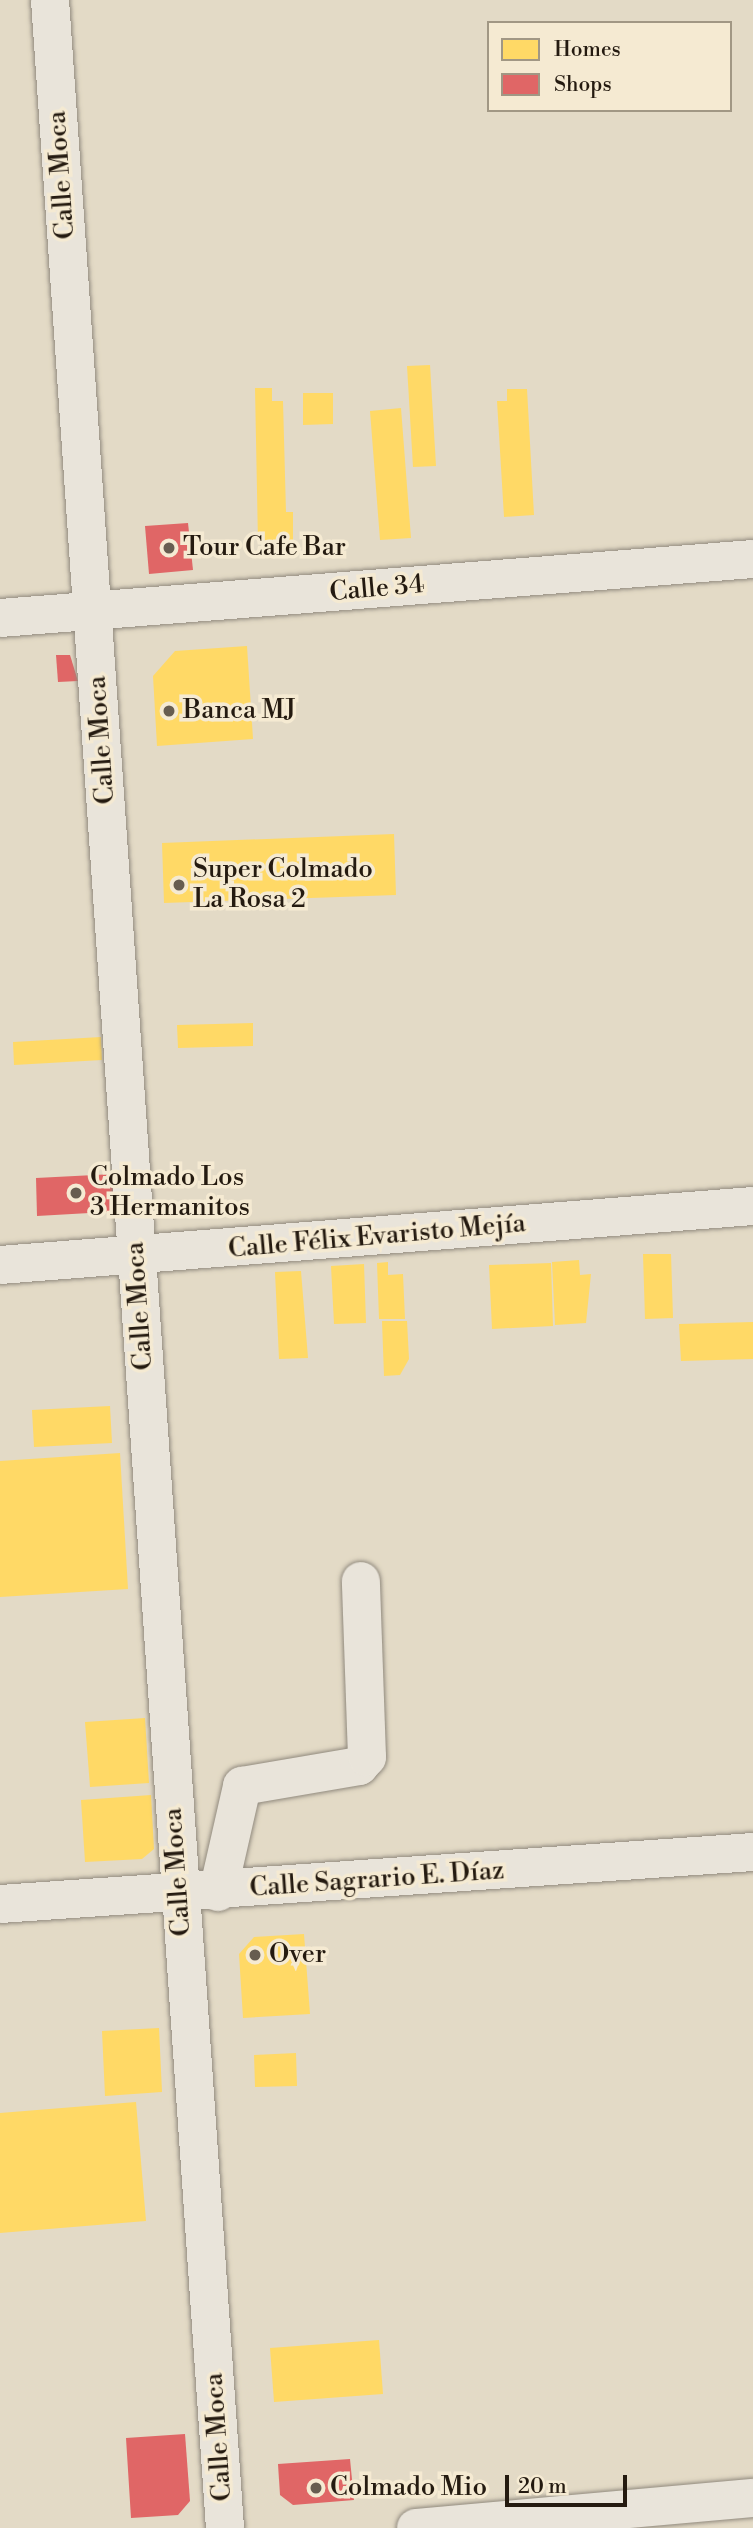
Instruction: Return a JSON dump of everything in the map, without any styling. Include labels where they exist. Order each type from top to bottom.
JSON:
[{"type":"street","name":"Calle Moca","points":[[50,0],[225,2528]]},
{"type":"street","name":"Calle 34","points":[[3,608],[94,612],[753,559]]},
{"type":"street","name":"Calle Félix Evaristo Mejía","points":[[0,1265],[753,1206]]},
{"type":"street","points":[[218,1892],[242,1786],[359,1766],[367,1757],[361,1581]]},
{"type":"street","name":"Calle Sagrario E. Díaz","points":[[0,1904],[218,1892],[753,1852]]},
{"type":"street","points":[[416,2528],[753,2498]]},
{"type":"building: Homes","points":[[430,365],[436,466],[413,467],[407,366]]},
{"type":"building: Homes","points":[[255,388],[272,388],[272,401],[283,401],[286,512],[293,512],[293,542],[258,543]]},
{"type":"building: Homes","points":[[507,389],[527,389],[534,515],[504,517],[497,401],[507,401]]},
{"type":"building: Homes","points":[[303,393],[333,393],[333,424],[303,425]]},
{"type":"building: Homes","points":[[401,408],[411,538],[380,540],[370,411]]},
{"type":"building: Homes","points":[[247,646],[253,739],[157,746],[153,676],[175,651]]},
{"type":"building: Homes","points":[[394,834],[396,895],[164,903],[162,843]]},
{"type":"building: Homes","points":[[253,1023],[253,1046],[178,1048],[177,1025]]},
{"type":"building: Homes","points":[[101,1037],[102,1060],[14,1065],[13,1042]]},
{"type":"building: Homes","points":[[643,1254],[671,1254],[673,1318],[645,1319]]},
{"type":"building: Homes","points":[[579,1260],[580,1275],[591,1274],[586,1323],[555,1325],[552,1262]]},
{"type":"building: Homes","points":[[388,1262],[388,1275],[403,1274],[405,1319],[379,1319],[377,1263]]},
{"type":"building: Homes","points":[[551,1263],[553,1326],[492,1329],[489,1265]]},
{"type":"building: Homes","points":[[364,1264],[366,1323],[334,1324],[331,1266]]},
{"type":"building: Homes","points":[[301,1271],[308,1358],[279,1359],[275,1272]]},
{"type":"building: Homes","points":[[382,1321],[407,1321],[409,1359],[400,1375],[384,1376]]},
{"type":"building: Homes","points":[[753,1322],[753,1359],[681,1361],[679,1324]]},
{"type":"building: Homes","points":[[110,1406],[112,1443],[34,1447],[32,1410]]},
{"type":"building: Homes","points":[[120,1453],[128,1589],[0,1597],[0,1461]]},
{"type":"building: Homes","points":[[145,1718],[149,1783],[90,1787],[85,1722]]},
{"type":"building: Homes","points":[[151,1795],[154,1849],[142,1859],[85,1862],[81,1800]]},
{"type":"building: Homes","points":[[304,1934],[310,2014],[243,2018],[239,1954],[254,1937]]},
{"type":"building: Homes","points":[[159,2028],[162,2092],[105,2096],[102,2031]]},
{"type":"building: Homes","points":[[296,2053],[297,2086],[255,2087],[254,2055]]},
{"type":"building: Homes","points":[[136,2102],[146,2221],[0,2233],[0,2113]]},
{"type":"building: Homes","points":[[379,2340],[383,2394],[274,2402],[270,2348]]},
{"type":"building: Shops","name":"Tour Cafe Bar","points":[[188,523],[193,570],[149,574],[145,526]]},
{"type":"building: Shops","points":[[56,655],[70,655],[78,681],[58,682]]},
{"type":"building: Shops","name":"Colmado Los 3 Hermanitos","points":[[114,1174],[116,1207],[107,1212],[37,1216],[36,1178]]},
{"type":"building: Shops","points":[[185,2434],[190,2501],[178,2515],[131,2518],[126,2438]]},
{"type":"building: Shops","points":[[350,2459],[354,2500],[293,2505],[280,2495],[278,2464]]},
{"type":"place","name":"Tour Cafe Bar","points":[[169,548]]},
{"type":"place","name":"Banca MJ","points":[[169,711]]},
{"type":"place","name":"Super Colmado La Rosa 2","points":[[179,885]]},
{"type":"place","name":"Colmado Los 3 Hermanitos","points":[[76,1193]]},
{"type":"place","name":"Over","points":[[255,1955]]},
{"type":"place","name":"Colmado Mio","points":[[316,2488]]}]
